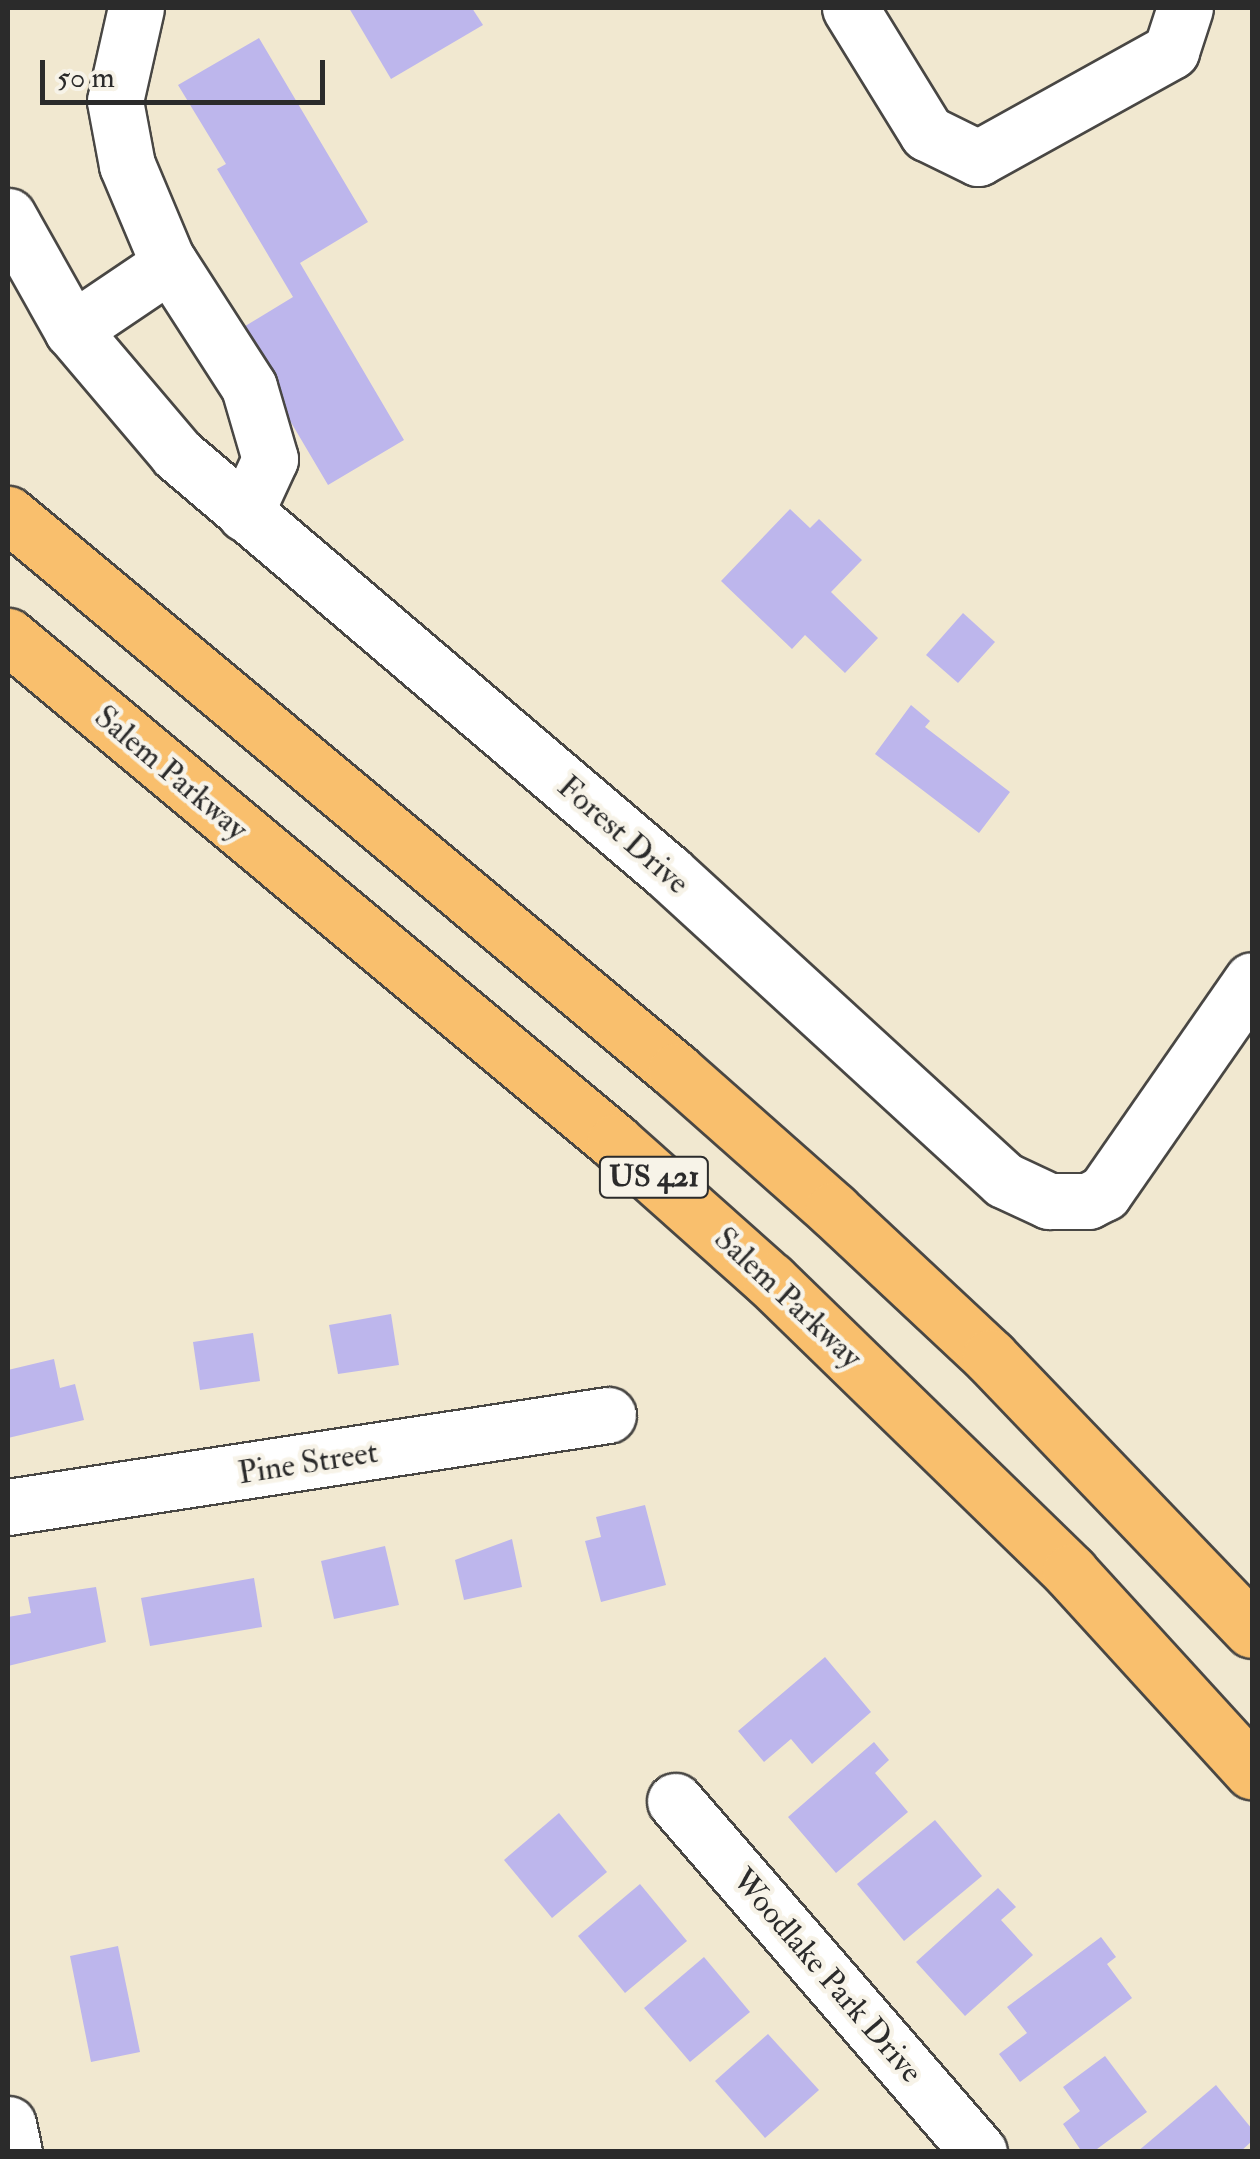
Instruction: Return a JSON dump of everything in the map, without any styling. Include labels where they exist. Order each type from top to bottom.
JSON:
[{"type":"highway","name":"US 421","points":[[8,514],[676,1071],[833,1210],[1017,1384],[1252,1630]]},
{"type":"highway","name":"Salem Parkway","points":[[8,636],[600,1129],[770,1280],[1056,1558],[1252,1771]]},
{"type":"street","points":[[136,8],[114,101],[126,164],[170,264],[248,387],[270,460],[244,514]]},
{"type":"street","points":[[850,8],[927,134],[978,158],[1170,51],[1185,8]]},
{"type":"street","name":"Forest Drive","points":[[8,216],[72,330],[166,442],[244,514],[668,873],[1004,1180],[1033,1196],[1069,1203],[1104,1193],[1252,981]]},
{"type":"street","points":[[72,330],[170,264]]},
{"type":"street","name":"Pine Street","points":[[8,1507],[608,1415]]},
{"type":"street","name":"Woodlake Park Drive","points":[[675,1801],[979,2152]]},
{"type":"street","points":[[8,2124],[14,2152]]},
{"type":"building","points":[[349,8],[472,8],[483,25],[391,79]]},
{"type":"building","points":[[259,38],[368,222],[300,263],[404,440],[328,485],[237,331],[293,297],[217,169],[226,164],[178,85]]},
{"type":"building","points":[[790,509],[810,528],[819,519],[862,560],[831,592],[878,638],[845,673],[805,635],[792,649],[721,581]]},
{"type":"building","points":[[963,613],[995,642],[958,683],[926,655]]},
{"type":"building","points":[[911,705],[930,721],[925,727],[1010,792],[979,833],[875,754]]},
{"type":"building","points":[[391,1314],[399,1365],[338,1374],[329,1325]]},
{"type":"building","points":[[253,1333],[260,1381],[200,1390],[193,1342]]},
{"type":"building","points":[[54,1359],[60,1388],[75,1384],[84,1420],[8,1438],[8,1370]]},
{"type":"building","points":[[645,1505],[666,1585],[601,1602],[585,1541],[601,1537],[596,1517]]},
{"type":"building","points":[[512,1539],[522,1587],[464,1600],[455,1560]]},
{"type":"building","points":[[385,1546],[399,1605],[334,1619],[321,1561]]},
{"type":"building","points":[[254,1578],[262,1627],[150,1646],[141,1598]]},
{"type":"building","points":[[96,1587],[106,1642],[8,1666],[8,1617],[31,1613],[28,1597]]},
{"type":"building","points":[[825,1657],[871,1712],[812,1764],[791,1739],[764,1762],[738,1731]]},
{"type":"building","points":[[874,1742],[889,1760],[875,1773],[908,1812],[836,1873],[788,1817]]},
{"type":"building","points":[[559,1813],[607,1872],[552,1918],[504,1860]]},
{"type":"building","points":[[935,1820],[982,1876],[904,1941],[857,1884]]},
{"type":"building","points":[[640,1884],[687,1941],[625,1993],[578,1936]]},
{"type":"building","points":[[998,1888],[1016,1907],[1001,1920],[1033,1955],[965,2016],[916,1962]]},
{"type":"building","points":[[1101,1937],[1116,1957],[1107,1964],[1132,1998],[1020,2082],[999,2054],[1027,2033],[1007,2007]]},
{"type":"building","points":[[118,1946],[140,2052],[91,2062],[70,1956]]},
{"type":"building","points":[[704,1957],[750,2012],[690,2062],[644,2008]]},
{"type":"building","points":[[768,2034],[819,2090],[765,2138],[715,2081]]},
{"type":"building","points":[[1105,2056],[1147,2112],[1093,2152],[1082,2152],[1063,2124],[1080,2111],[1063,2087]]},
{"type":"building","points":[[1216,2085],[1252,2129],[1252,2141],[1240,2152],[1137,2152]]}]
